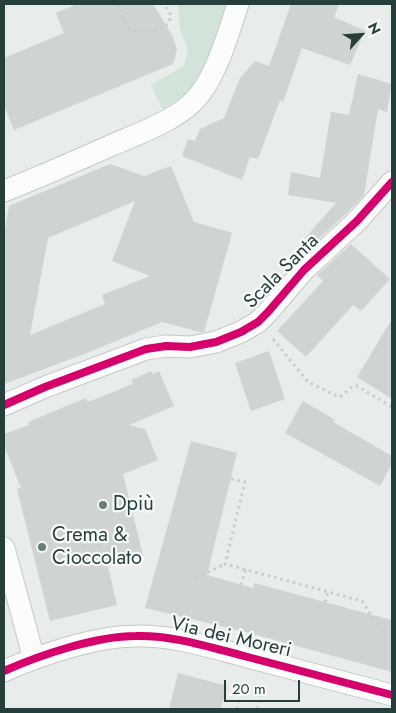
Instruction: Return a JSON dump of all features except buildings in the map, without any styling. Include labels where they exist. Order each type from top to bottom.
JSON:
[{"type":"street","points":[[4,192],[144,131],[180,113],[199,96],[214,72],[238,4]]},
{"type":"street","name":"Scala Santa","points":[[4,405],[146,349],[166,346],[190,347],[216,342],[241,332],[258,322],[304,270],[357,221],[392,182]]},
{"type":"street","points":[[4,548],[34,659]]},
{"type":"street","name":"Via dei Moreri","points":[[4,671],[34,659],[96,641],[135,636],[154,636],[192,643],[392,695]]},
{"type":"path","points":[[118,4],[128,28],[136,32],[164,28],[169,24],[171,15],[165,6]]},
{"type":"path","points":[[258,322],[308,382],[339,396],[342,396],[353,386],[357,386],[392,406]]},
{"type":"path","points":[[225,564],[245,482],[231,479]]},
{"type":"path","points":[[196,578],[225,564],[246,569],[362,601],[378,626]]},
{"type":"path","points":[[241,585],[246,569]]},
{"type":"path","points":[[325,602],[328,592]]},
{"type":"path","points":[[237,709],[243,684]]},
{"type":"path","points":[[257,709],[262,689]]},
{"type":"green space","points":[[178,4],[229,4],[208,66],[188,92],[162,109],[151,85],[184,66],[188,50],[180,29]]},
{"type":"cycle path","points":[[4,405],[45,387],[146,349],[166,346],[190,347],[216,342],[241,332],[258,322],[304,270],[357,221],[392,182]]},
{"type":"cycle path","points":[[4,671],[51,653],[86,643],[120,637],[150,636],[204,645],[392,695]]},
{"type":"place","name":"Dpiù","points":[[103,505]]},
{"type":"place","name":"Crema & Cioccolato","points":[[42,547]]}]
